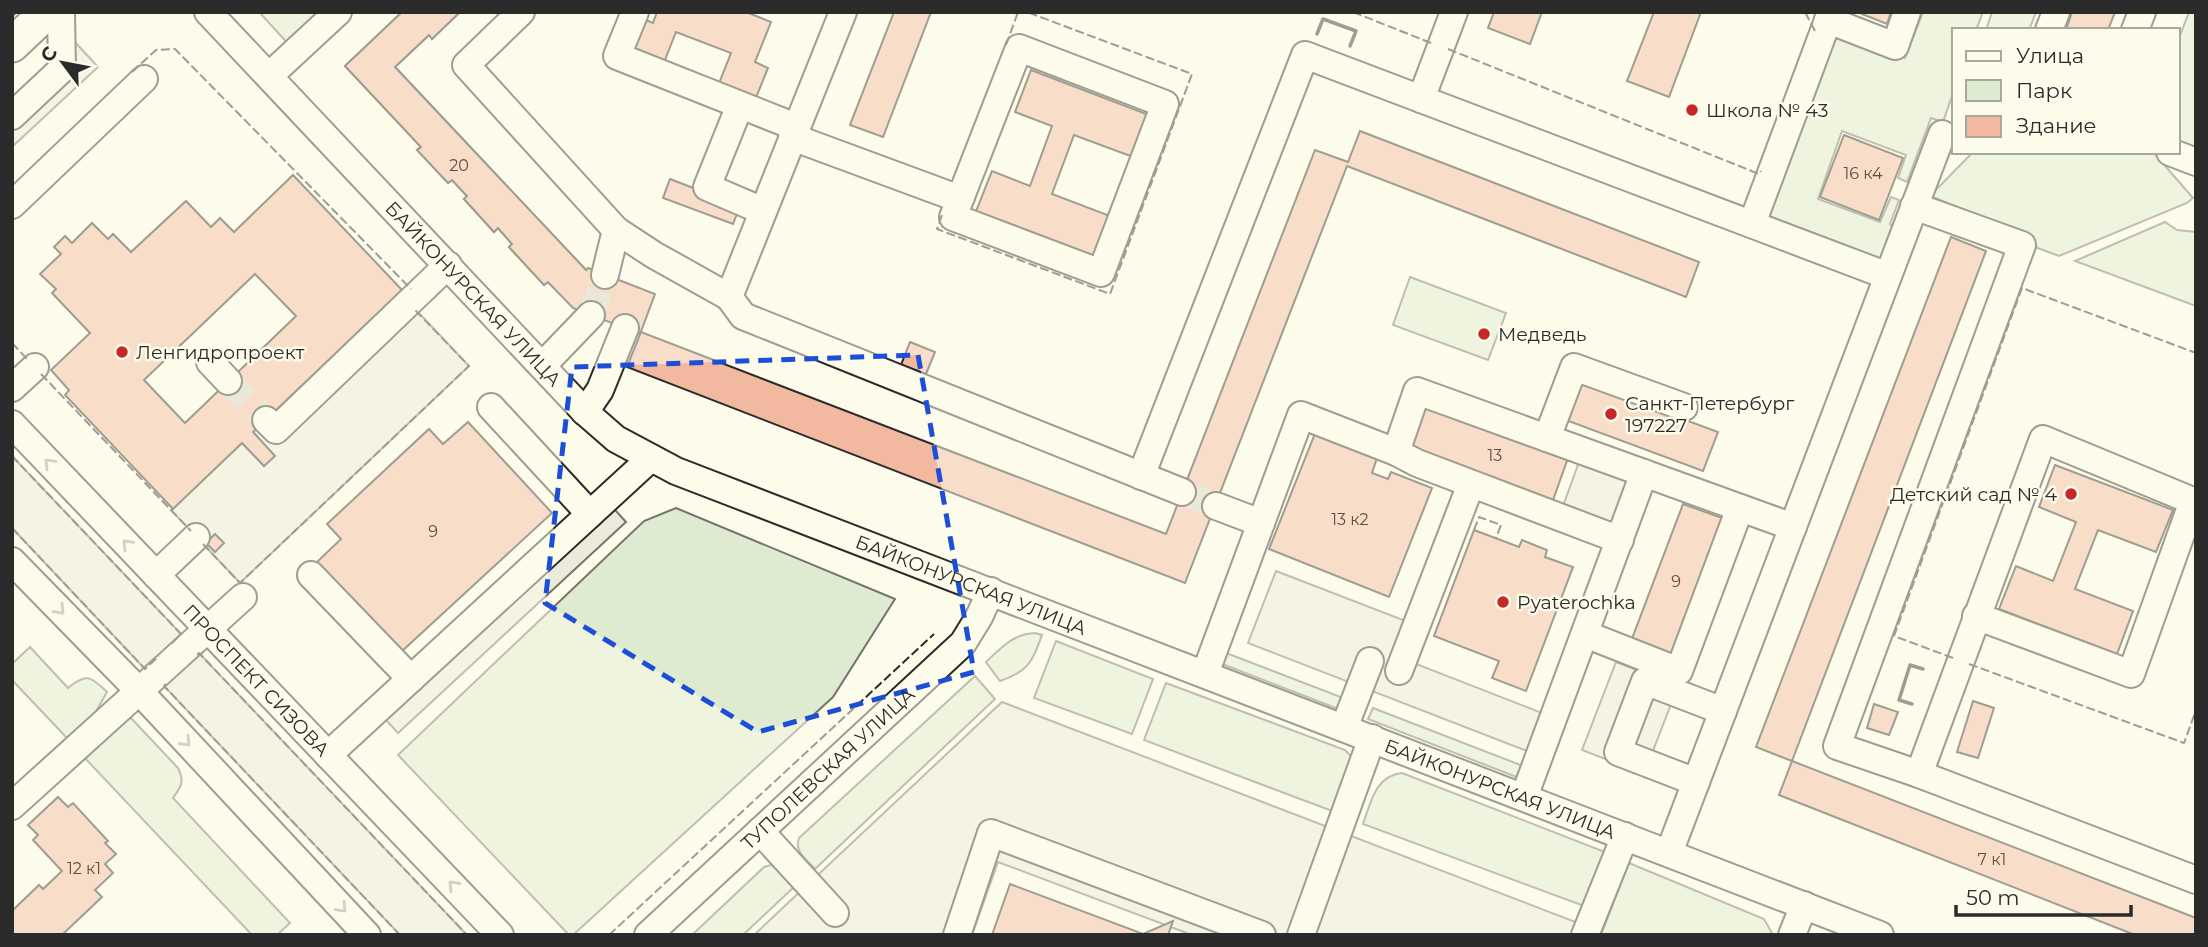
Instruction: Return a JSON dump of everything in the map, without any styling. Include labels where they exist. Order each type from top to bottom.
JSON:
[{"type":"main road","points":[[12,45],[47,12]]},
{"type":"street","points":[[12,116],[62,69],[61,12]]},
{"type":"street","name":"БАЙКОНУРСКАЯ УЛИЦА","points":[[208,12],[585,412],[617,439],[651,458],[676,471],[1880,935]]},
{"type":"street","points":[[269,76],[338,12]]},
{"type":"street","points":[[521,12],[466,65],[615,230],[729,297],[743,316],[1182,492]]},
{"type":"street","points":[[635,12],[617,56],[740,105],[794,132],[949,195],[961,197]]},
{"type":"street","points":[[729,297],[843,12]]},
{"type":"street","points":[[1421,99],[1454,12]]},
{"type":"street","points":[[1752,224],[1829,16],[1895,46],[1907,12]]},
{"type":"street","points":[[1018,48],[1166,104],[1101,273],[953,217],[961,197],[1018,48]]},
{"type":"street","points":[[1141,476],[1305,55],[1888,276]]},
{"type":"street","points":[[12,205],[144,79]]},
{"type":"street","points":[[740,105],[708,187],[763,211]]},
{"type":"street","points":[[1669,853],[1942,134]]},
{"type":"street","points":[[2175,154],[2196,162]]},
{"type":"street","points":[[1914,206],[2022,245],[1838,746],[1919,774],[2196,880]]},
{"type":"street","points":[[605,275],[615,230]]},
{"type":"street","points":[[266,419],[276,430],[448,265]]},
{"type":"street","points":[[542,366],[591,315]]},
{"type":"street","points":[[585,412],[600,390],[625,328]]},
{"type":"street","points":[[209,362],[228,381]]},
{"type":"street","points":[[12,388],[35,367]]},
{"type":"street","points":[[1547,438],[1574,367],[1684,407]]},
{"type":"street","points":[[1396,452],[1417,391],[1793,527]]},
{"type":"street","points":[[491,407],[590,514]]},
{"type":"street","points":[[1205,674],[1301,415],[1396,452],[1417,463],[1620,540]]},
{"type":"street","name":"ПРОСПЕКТ СИЗОВА","points":[[12,424],[500,935]]},
{"type":"street","points":[[1919,774],[1976,616],[2043,439],[2193,501],[2131,674],[1976,616]]},
{"type":"street","points":[[328,755],[651,458]]},
{"type":"street","points":[[1524,797],[1644,473]]},
{"type":"street","points":[[1399,671],[1471,484]]},
{"type":"street","points":[[1216,506],[1261,523]]},
{"type":"street","points":[[1585,634],[1679,671],[1740,508]]},
{"type":"street","points":[[156,575],[196,537]]},
{"type":"street","points":[[12,561],[140,692],[367,935]]},
{"type":"street","points":[[311,575],[411,679]]},
{"type":"street","name":"ТУПОЛЕВСКАЯ УЛИЦА","points":[[648,935],[963,643],[979,617],[990,591]]},
{"type":"street","points":[[12,806],[243,597]]},
{"type":"street","points":[[1344,727],[1370,661]]},
{"type":"street","points":[[1696,782],[1618,752],[1631,716],[1645,681],[1723,711]]},
{"type":"street","points":[[1301,935],[1373,738]]},
{"type":"street","points":[[760,831],[835,913]]},
{"type":"street","points":[[957,935],[991,833],[1262,935]]},
{"type":"street","points":[[1585,935],[1625,836]]},
{"type":"street","points":[[1792,935],[1804,905]]},
{"type":"highlighted area","points":[[918,355],[974,672],[758,732],[545,603],[572,367]]},
{"type":"green space","points":[[259,12],[332,12],[293,49]]},
{"type":"green space","points":[[1923,12],[1983,12],[1977,28],[1952,28],[1952,96],[1943,122],[1931,118],[1907,182],[1898,178],[1906,155],[1842,131],[1818,199],[1880,222],[1891,197],[1899,200],[1890,224],[1896,231],[1882,266],[1758,220],[1831,30],[1905,58]]},
{"type":"green space","points":[[1992,12],[2036,12],[2030,28],[1987,28]]},
{"type":"green space","points":[[2189,12],[2196,12],[2196,156],[2180,150],[2180,36]]},
{"type":"green space","points":[[1971,154],[2155,154],[2193,198],[2187,203],[2059,256],[1957,218],[1960,208],[1930,196]]},
{"type":"green space","points":[[2165,222],[2177,230],[2196,232],[2196,306],[2075,261]]},
{"type":"green space","points":[[1410,277],[1506,313],[1488,360],[1393,325]]},
{"type":"green space","points":[[676,508],[895,599],[833,697],[573,935],[569,935],[398,755],[644,521]]},
{"type":"green space","points":[[1035,633],[1042,635],[1028,664],[1000,681],[986,662],[1014,639]]},
{"type":"green space","points":[[1056,641],[1153,679],[1132,734],[1034,698]]},
{"type":"green space","points":[[30,647],[68,688],[79,680],[88,678],[107,692],[95,713],[67,738],[12,680],[12,664]]},
{"type":"green space","points":[[1221,651],[1346,699],[1341,710],[1217,662]]},
{"type":"green space","points":[[975,676],[995,699],[815,869],[799,851],[799,838]]},
{"type":"green space","points":[[1166,683],[1345,750],[1355,760],[1340,814],[1144,740]]},
{"type":"green space","points":[[1373,708],[1523,766],[1519,778],[1368,719]]},
{"type":"green space","points":[[131,718],[178,768],[181,784],[173,798],[290,923],[277,935],[252,935],[82,755],[111,727]]},
{"type":"green space","points":[[1402,773],[1605,852],[1584,906],[1363,824],[1375,791],[1386,779]]},
{"type":"green space","points":[[1629,863],[1764,919],[1773,935],[1601,935]]},
{"type":"green space","points":[[771,865],[778,868],[794,887],[743,935],[692,935],[764,867]]},
{"type":"shaded area","points":[[74,41],[98,67],[12,147],[12,99]]},
{"type":"shaded area","points":[[400,293],[469,366],[240,583],[171,510],[242,443],[264,466],[274,456],[253,432]]},
{"type":"shaded area","points":[[1583,451],[1644,473],[1620,540],[1559,517]]},
{"type":"shaded area","points":[[12,456],[181,634],[145,669],[12,528]]},
{"type":"shaded area","points":[[606,500],[626,522],[398,733],[377,710]]},
{"type":"shaded area","points":[[1276,571],[1429,630],[1416,664],[1542,713],[1527,751],[1248,643]]},
{"type":"shaded area","points":[[199,653],[467,935],[400,935],[164,686]]},
{"type":"shaded area","points":[[1616,662],[1678,686],[1644,774],[1582,750]]},
{"type":"shaded area","points":[[1002,702],[1578,923],[1573,935],[1192,935],[998,862],[972,935],[754,935]]},
{"type":"building","points":[[402,12],[460,12],[432,39],[429,35],[395,67],[586,270],[560,294],[548,282],[544,285],[509,247],[512,244],[498,228],[494,232],[464,199],[467,196],[452,180],[448,183],[417,150],[421,147],[345,66]]},
{"type":"building","points":[[402,12],[460,12],[432,39],[429,35],[395,67],[586,270],[588,268],[655,294],[640,334],[573,308],[548,282],[544,285],[509,247],[512,244],[498,228],[494,232],[464,199],[467,196],[452,180],[448,183],[417,150],[421,147],[345,66]]},
{"type":"building","points":[[657,12],[746,12],[771,22],[755,62],[768,68],[755,100],[718,86],[731,53],[676,32],[663,65],[629,51],[641,18],[653,23]]},
{"type":"building","points":[[894,12],[931,12],[883,137],[850,125]]},
{"type":"building","points":[[1494,12],[1542,12],[1530,44],[1488,28]]},
{"type":"building","points":[[1654,12],[1701,12],[1669,97],[1627,81]]},
{"type":"building","points":[[1857,12],[1891,12],[1887,24]]},
{"type":"building","points":[[2072,12],[2115,12],[2109,28],[2067,28]]},
{"type":"building","points":[[1031,70],[1149,115],[1133,157],[1074,135],[1052,194],[1110,216],[1093,259],[975,214],[992,171],[1030,186],[1052,126],[1015,112]]},
{"type":"building","points":[[1360,131],[1699,262],[1686,297],[1347,166],[1185,583],[627,367],[641,332],[1166,534],[1315,150],[1348,162]]},
{"type":"building","points":[[1844,135],[1903,158],[1879,220],[1820,197]]},
{"type":"building","name":"Ленгидропроект","points":[[293,175],[402,290],[253,432],[275,456],[264,466],[242,443],[173,509],[65,395],[69,390],[51,370],[90,333],[52,293],[56,289],[40,274],[61,254],[54,247],[65,236],[72,243],[92,223],[108,239],[113,234],[131,252],[186,201],[211,227],[220,218],[234,232]],"holes":[[[255,274],[296,316],[185,423],[144,380]]]},
{"type":"building","points":[[670,179],[740,206],[733,224],[663,198]]},
{"type":"building","points":[[1951,237],[1986,251],[1792,761],[1756,747]]},
{"type":"building","points":[[910,342],[935,352],[926,374],[901,365]]},
{"type":"building","points":[[1578,380],[1718,432],[1703,471],[1563,419]]},
{"type":"building","points":[[1425,406],[1568,458],[1553,500],[1410,447]]},
{"type":"building","points":[[468,422],[552,513],[401,652],[317,562],[341,539],[327,524],[429,429],[443,444]]},
{"type":"building","points":[[1316,431],[1378,455],[1372,473],[1388,479],[1391,472],[1432,488],[1389,597],[1269,549]]},
{"type":"building","points":[[2055,465],[2173,510],[2156,552],[2098,530],[2075,589],[2133,611],[2117,654],[1999,609],[2016,566],[2053,581],[2076,522],[2039,507]]},
{"type":"building","points":[[1683,504],[1722,518],[1669,659],[1630,644]]},
{"type":"building","name":"Pyaterochka","points":[[1474,530],[1519,547],[1522,540],[1547,550],[1545,557],[1573,567],[1526,691],[1492,678],[1499,661],[1434,636]]},
{"type":"building","points":[[215,534],[224,543],[215,552],[206,543]]},
{"type":"building","points":[[1973,701],[1994,708],[1978,758],[1957,752]]},
{"type":"building","points":[[1874,704],[1898,712],[1889,735],[1867,728]]},
{"type":"building","points":[[1792,761],[2196,918],[2196,935],[2135,935],[1779,795]]},
{"type":"building","points":[[58,797],[68,807],[73,803],[108,841],[105,843],[116,854],[105,864],[113,873],[95,890],[102,897],[62,935],[12,935],[12,911],[39,885],[43,889],[62,871],[33,840],[38,835],[28,825]]},
{"type":"building","points":[[1010,884],[1143,934],[1173,921],[1168,935],[992,935]]},
{"type":"tunnel","points":[[591,315],[605,275]]},
{"type":"tunnel","points":[[228,381],[266,420]]},
{"type":"tunnel","points":[[1182,492],[1216,506]]},
{"type":"fence","points":[[12,17],[17,12]]},
{"type":"fence","points":[[1006,45],[1018,12]]},
{"type":"fence","points":[[942,215],[937,229],[1110,294],[1192,74],[1027,12]]},
{"type":"fence","points":[[1353,12],[1431,43]]},
{"type":"fence","points":[[1805,12],[1815,31]]},
{"type":"fence","points":[[132,72],[156,50],[175,49],[411,289]]},
{"type":"fence","points":[[1448,49],[1759,174],[1761,171]]},
{"type":"fence","points":[[1953,658],[1894,636],[2022,288],[2196,353]]},
{"type":"fence","points":[[203,544],[240,583],[469,366],[414,309]]},
{"type":"fence","points":[[12,343],[29,361]]},
{"type":"fence","points":[[41,374],[191,531]]},
{"type":"fence","points":[[12,456],[181,634],[169,646]]},
{"type":"fence","points":[[1474,530],[1479,517],[1501,525],[1496,538]]},
{"type":"fence","points":[[12,528],[145,669],[159,656]]},
{"type":"fence","points":[[609,935],[934,634]]},
{"type":"fence","points":[[197,655],[199,653],[467,935]]},
{"type":"fence","points":[[1969,664],[2184,743],[2196,710]]},
{"type":"fence","points":[[166,684],[164,686],[400,935]]},
{"type":"wall","points":[[1317,34],[1323,19],[1356,31],[1350,46]]},
{"type":"wall","points":[[1912,704],[1899,700],[1910,665],[1923,669]]},
{"type":"place","name":"Школа № 43","points":[[1692,110]]},
{"type":"place","name":"Медведь","points":[[1484,334]]},
{"type":"place","name":"Ленгидропроект","points":[[122,352]]},
{"type":"place","name":"Санкт-Петербург 197227","points":[[1611,414]]},
{"type":"place","name":"Детский сад № 4","points":[[2071,494]]},
{"type":"place","name":"Pyaterochka","points":[[1503,602]]}]
